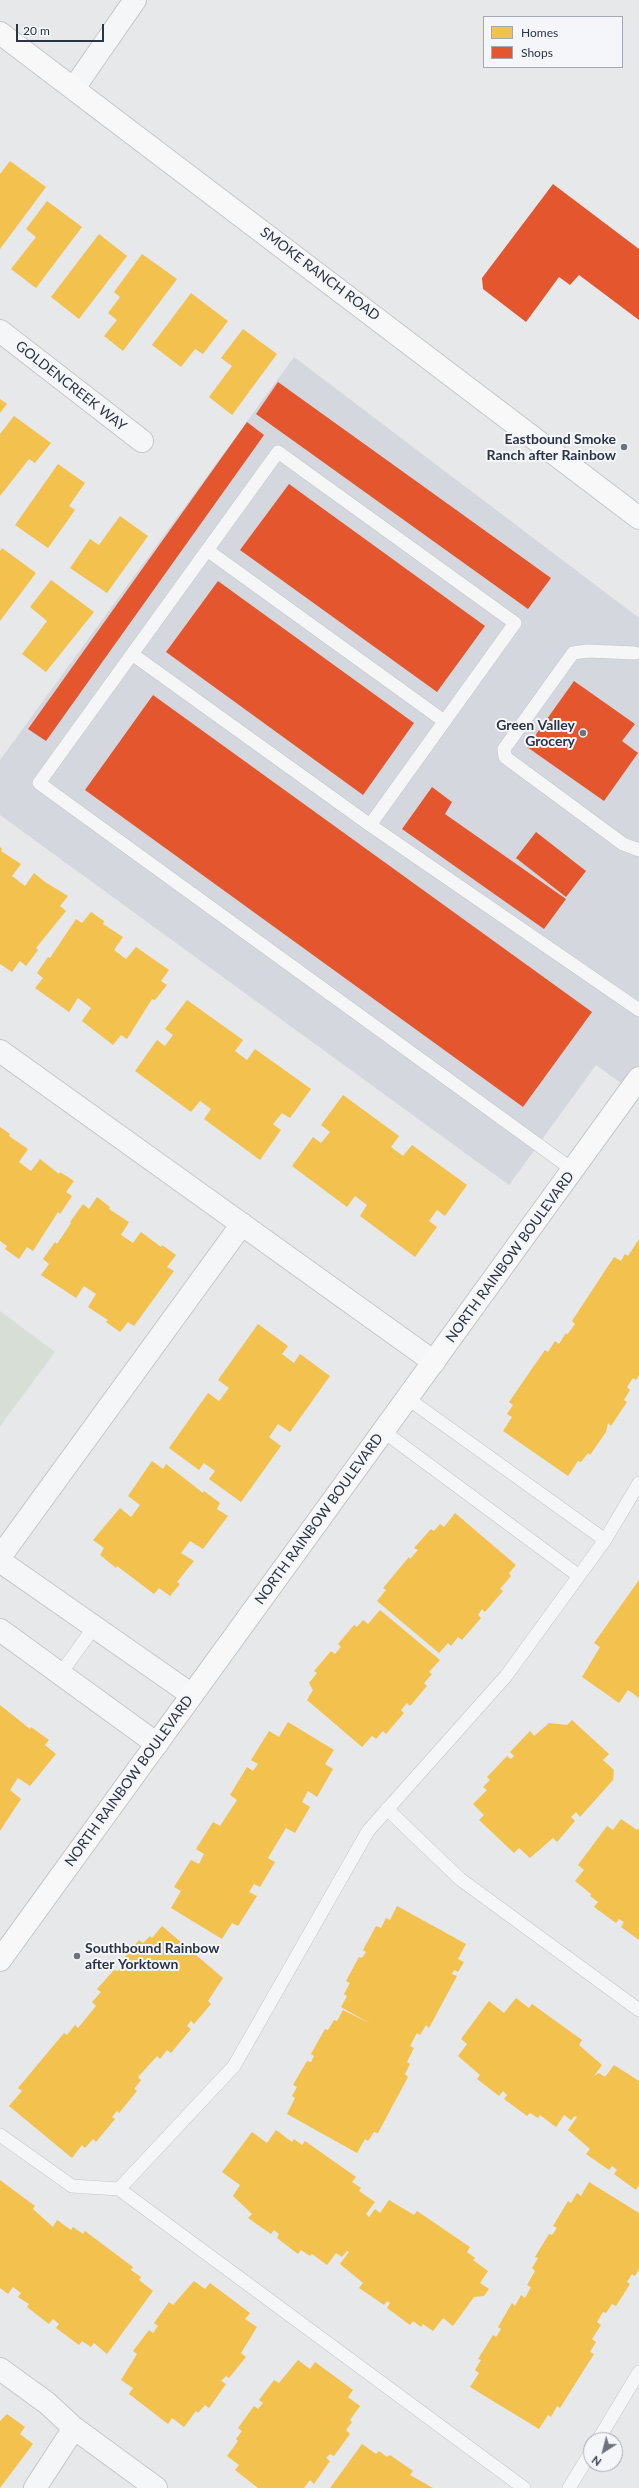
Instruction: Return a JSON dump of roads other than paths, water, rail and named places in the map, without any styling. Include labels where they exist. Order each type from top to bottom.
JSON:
[{"type":"main road","name":"SMOKE RANCH ROAD","points":[[0,33],[639,518]]},
{"type":"main road","name":"NORTH RAINBOW BOULEVARD","points":[[0,1960],[639,1078]]},
{"type":"street","points":[[74,88],[135,0]]},
{"type":"street","name":"GOLDENCREEK WAY","points":[[0,331],[142,441]]},
{"type":"street","points":[[0,1052],[434,1362]]},
{"type":"street","points":[[0,1557],[242,1224]]},
{"type":"street","points":[[0,1561],[192,1695]]},
{"type":"street","points":[[0,1630],[157,1744]]},
{"type":"street","points":[[0,2369],[47,2403],[74,2428],[156,2488]]},
{"type":"street","points":[[35,2488],[74,2428]]},
{"type":"lane","points":[[370,825],[515,623],[278,452],[39,783],[573,1170]]},
{"type":"lane","points":[[207,550],[444,721]]},
{"type":"lane","points":[[638,654],[587,651],[573,653],[504,750],[505,758],[623,844],[639,850]]},
{"type":"lane","points":[[132,654],[370,825],[639,1010]]},
{"type":"lane","points":[[407,1398],[605,1540]]},
{"type":"lane","points":[[383,1431],[579,1576]]},
{"type":"lane","points":[[119,2188],[234,2066],[368,1831],[506,1676],[605,1540],[639,1483]]},
{"type":"lane","points":[[61,1673],[94,1627]]},
{"type":"lane","points":[[387,1809],[460,1879],[639,2010]]},
{"type":"lane","points":[[0,2135],[72,2186],[119,2188],[524,2488]]},
{"type":"lane","points":[[603,2432],[639,2372]]},
{"type":"lane","points":[[569,2488],[583,2465]]},
{"type":"place","name":"Eastbound Smoke Ranch after Rainbow","points":[[624,447]]},
{"type":"place","name":"Green Valley Grocery","points":[[583,733]]},
{"type":"place","name":"Southbound Rainbow after Yorktown","points":[[77,1956]]}]
